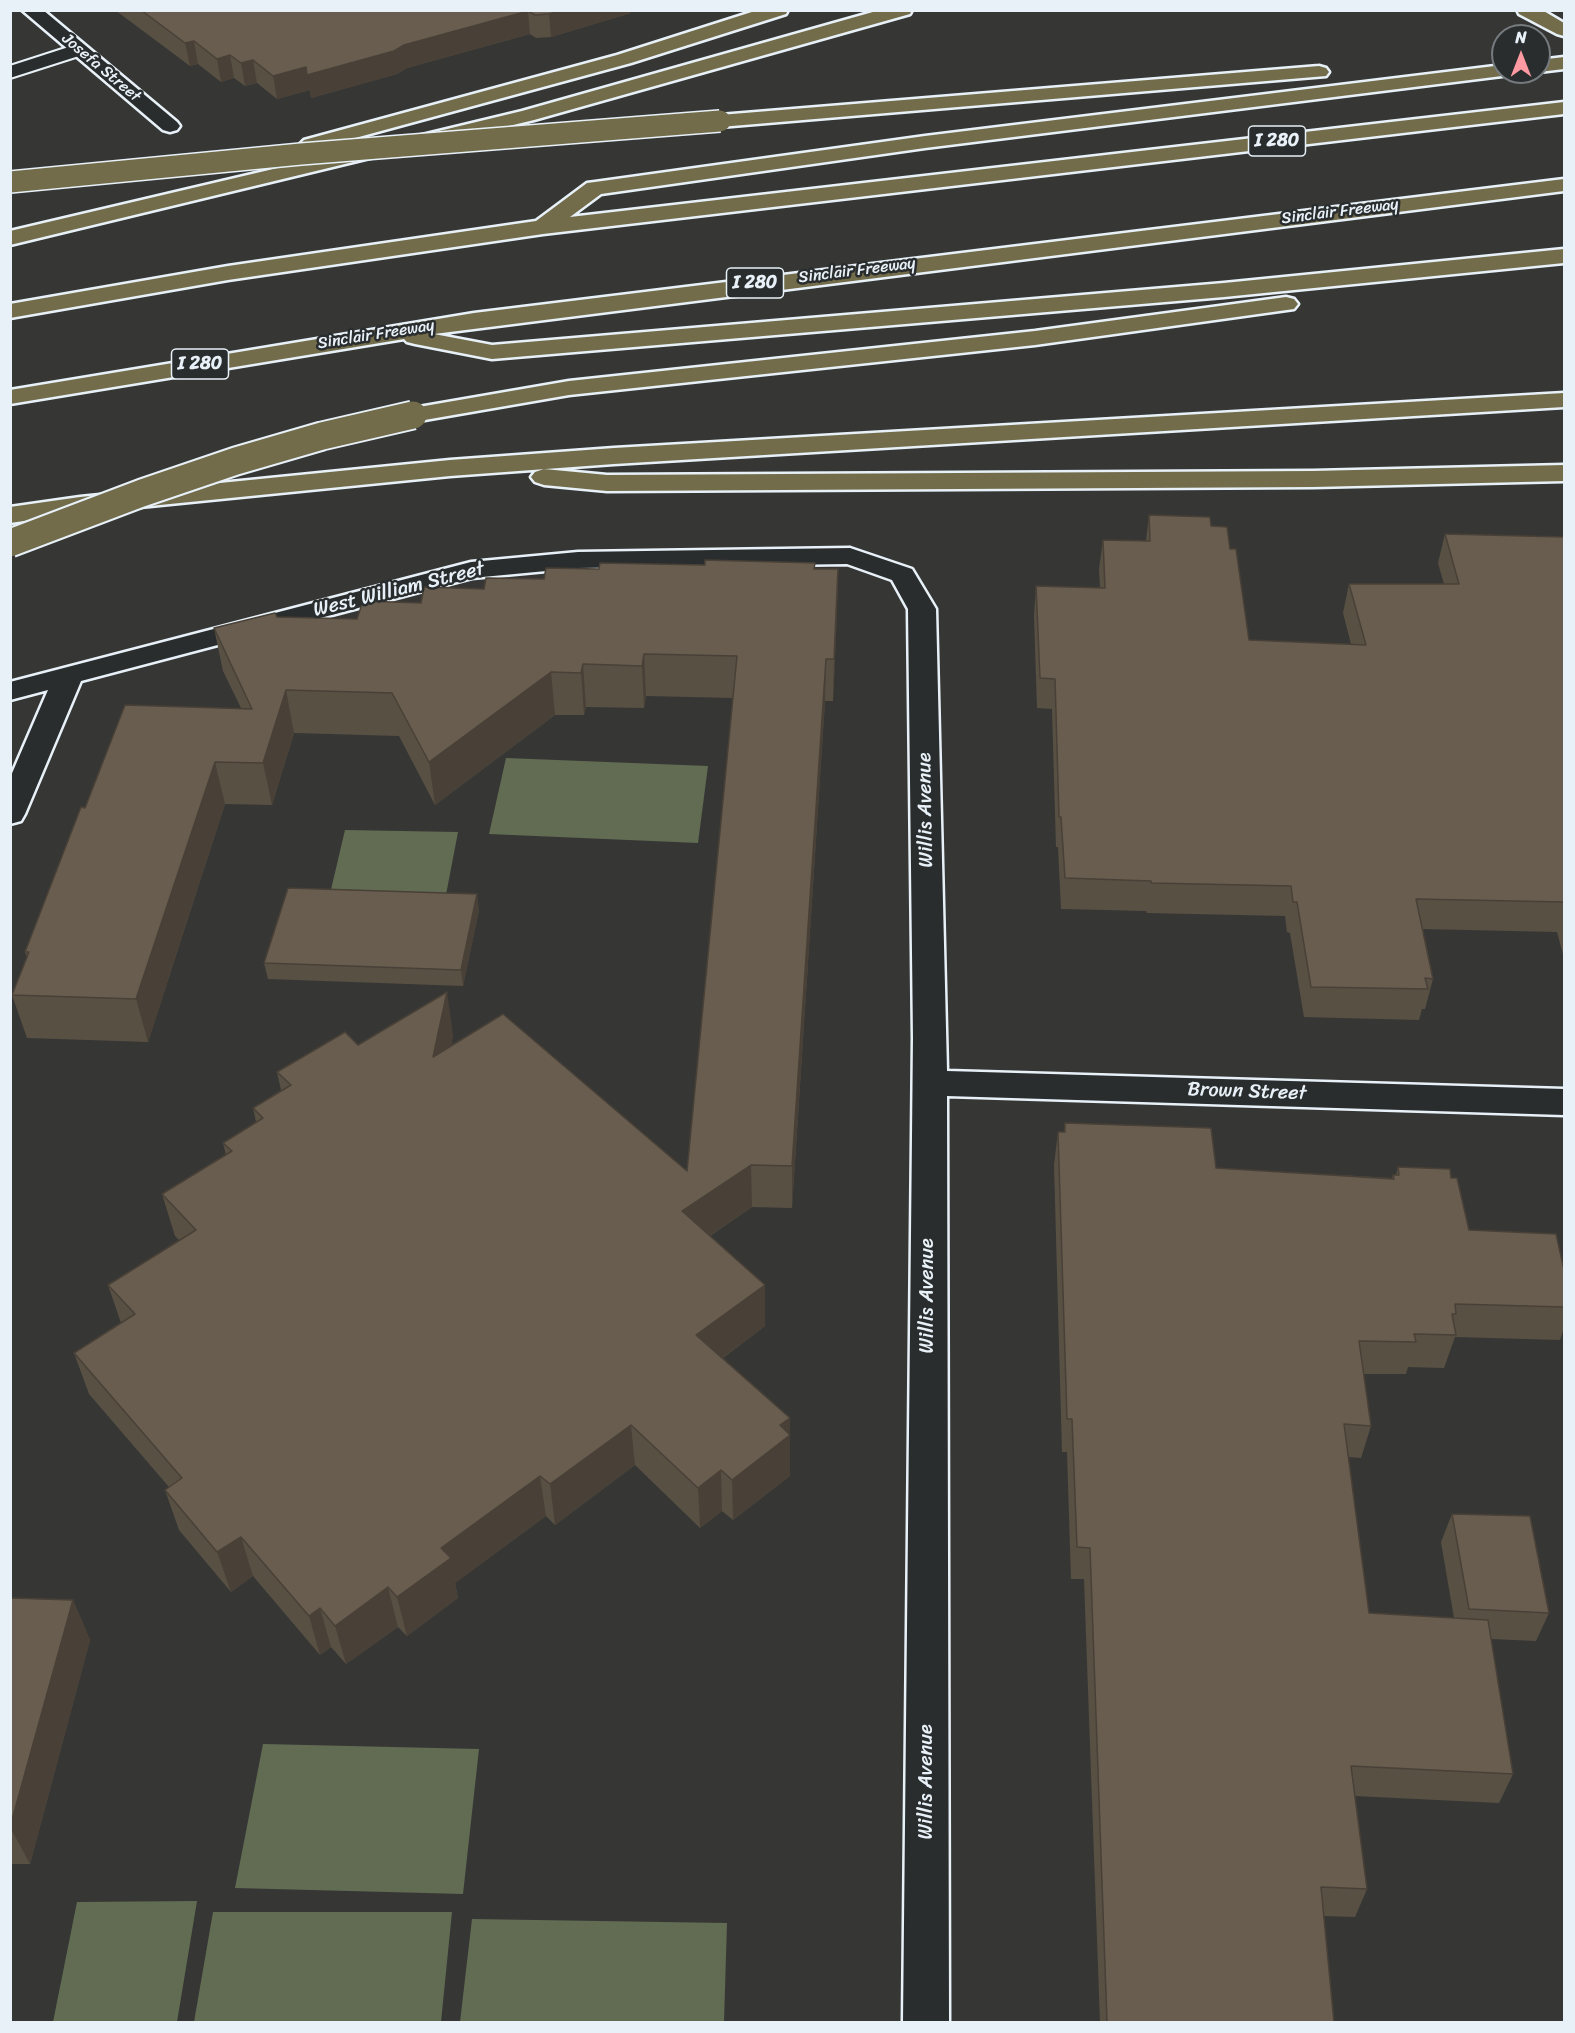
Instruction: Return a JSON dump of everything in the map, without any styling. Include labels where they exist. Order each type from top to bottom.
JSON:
[{"type":"highway","points":[[10,223],[520,88],[779,10]]},
{"type":"highway","points":[[10,238],[527,116],[903,10]]},
{"type":"highway","points":[[1527,10],[1564,30]]},
{"type":"highway","points":[[1360,69],[1491,58]]},
{"type":"highway","points":[[10,182],[314,153],[1337,71]]},
{"type":"highway","points":[[543,227],[595,188],[925,142],[1491,72]]},
{"type":"highway","name":"I 280","points":[[10,311],[228,273],[543,227],[1564,108]]},
{"type":"highway","name":"Sinclair Freeway","points":[[10,397],[389,332],[744,285],[1564,185]]},
{"type":"highway","points":[[389,332],[492,351],[1224,290],[1564,256]]},
{"type":"highway","points":[[10,543],[142,493],[236,461],[322,436],[413,415],[569,388],[1057,335],[1263,308],[1541,259]]},
{"type":"highway","points":[[10,515],[80,505],[450,468],[614,456],[1564,400]]},
{"type":"highway","points":[[450,468],[608,483],[1313,479],[1564,473]]},
{"type":"street","name":"Josefa Street","points":[[31,10],[170,126]]},
{"type":"street","name":"West William Street","points":[[10,690],[471,570],[578,560],[850,556],[902,575]]},
{"type":"street","name":"Willis Avenue","points":[[902,575],[922,609],[930,1026],[926,2022]]},
{"type":"street","points":[[10,814],[69,675]]},
{"type":"street","name":"Brown Street","points":[[928,1083],[1564,1102]]},
{"type":"lane","points":[[10,72],[78,50]]},
{"type":"green space","points":[[506,758],[708,766],[698,843],[489,834]]},
{"type":"green space","points":[[345,830],[458,832],[445,900],[329,898]]},
{"type":"green space","points":[[263,1744],[479,1749],[463,1894],[235,1888]]},
{"type":"green space","points":[[197,1901],[177,2022],[53,2022],[77,1902]]},
{"type":"green space","points":[[213,1912],[452,1912],[441,2022],[194,2022]]},
{"type":"green space","points":[[472,1919],[727,1923],[724,2022],[460,2022]]},
{"type":"building","points":[[141,10],[562,10],[535,15],[528,11],[404,45],[394,51],[307,75],[306,67],[273,76],[253,60],[241,63],[230,55],[217,59],[194,41],[185,43]]},
{"type":"building","points":[[1149,515],[1210,517],[1211,526],[1227,527],[1230,549],[1236,549],[1249,640],[1366,645],[1349,584],[1459,584],[1445,534],[1564,537],[1564,902],[1416,899],[1433,979],[1425,978],[1428,989],[1311,987],[1297,902],[1293,902],[1291,886],[1151,883],[1151,881],[1065,878],[1061,817],[1059,817],[1055,679],[1040,678],[1036,586],[1105,588],[1103,540],[1150,541]]},
{"type":"building","points":[[705,560],[815,563],[814,569],[838,569],[834,659],[826,659],[792,1166],[751,1165],[682,1211],[765,1285],[696,1335],[790,1418],[780,1425],[790,1435],[732,1480],[721,1470],[698,1488],[631,1425],[550,1484],[540,1476],[441,1548],[451,1558],[397,1597],[388,1587],[335,1626],[320,1608],[309,1616],[241,1537],[217,1552],[165,1490],[182,1478],[74,1353],[135,1314],[108,1285],[196,1230],[162,1194],[232,1151],[223,1143],[263,1118],[253,1108],[291,1085],[277,1072],[345,1032],[358,1045],[447,992],[433,1057],[503,1014],[687,1171],[737,656],[644,654],[642,666],[583,664],[581,673],[551,672],[429,762],[392,693],[286,690],[263,763],[215,762],[136,999],[12,995],[29,952],[25,952],[81,807],[85,808],[125,705],[252,709],[214,628],[275,613],[277,617],[357,619],[363,601],[421,603],[424,587],[484,589],[486,578],[544,579],[546,568],[599,569],[600,563],[705,565]]},
{"type":"building","points":[[288,888],[477,894],[461,970],[264,963]]},
{"type":"building","points":[[1065,1123],[1211,1128],[1216,1168],[1394,1179],[1393,1175],[1399,1175],[1398,1167],[1450,1169],[1451,1178],[1457,1178],[1469,1230],[1556,1234],[1564,1270],[1564,1307],[1455,1304],[1456,1314],[1452,1314],[1456,1335],[1414,1334],[1416,1342],[1359,1341],[1371,1426],[1344,1424],[1369,1613],[1488,1620],[1513,1774],[1351,1766],[1367,1889],[1321,1887],[1334,2022],[1107,2022],[1090,1548],[1077,1547],[1072,1419],[1067,1419],[1058,1132],[1065,1132]]},
{"type":"building","points":[[1452,1514],[1530,1516],[1549,1613],[1469,1609]]},
{"type":"building","points":[[10,1598],[73,1600],[10,1827]]}]
